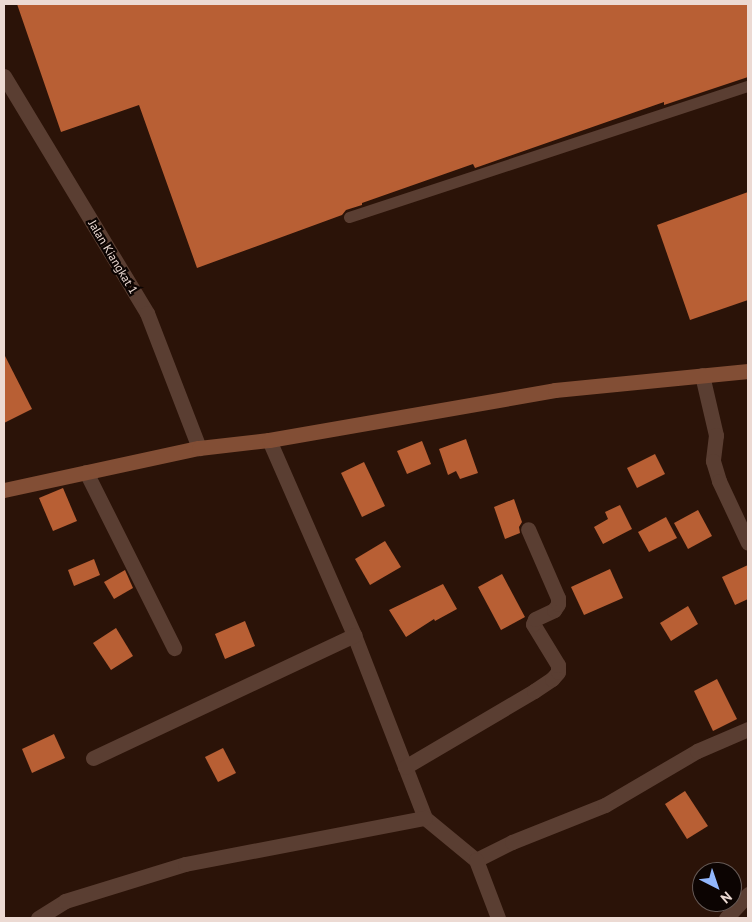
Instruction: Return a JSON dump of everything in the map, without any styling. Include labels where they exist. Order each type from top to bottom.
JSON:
[{"type":"street","name":"Jalan Kiangkat 1","points":[[4,76],[147,314],[199,448]]},
{"type":"street","points":[[4,490],[199,448],[269,440],[555,390],[748,371]]},
{"type":"street","points":[[702,375],[716,435],[712,461],[719,481],[748,543]]},
{"type":"street","points":[[269,440],[354,635],[425,818],[476,860],[498,918]]},
{"type":"street","points":[[86,472],[174,648]]},
{"type":"street","points":[[405,766],[534,691],[552,679],[558,672],[558,665],[533,624],[535,619],[554,610],[558,604],[558,598],[528,529]]},
{"type":"street","points":[[93,758],[354,635]]},
{"type":"street","points":[[476,860],[512,842],[605,805],[697,751],[748,729]]},
{"type":"street","points":[[38,918],[65,901],[185,864],[425,818]]},
{"type":"street","points":[[726,918],[748,894]]},
{"type":"lane","points":[[349,217],[748,86]]},
{"type":"building","points":[[17,4],[748,4],[748,77],[664,105],[664,102],[475,168],[473,164],[362,203],[362,205],[346,210],[342,215],[197,268],[139,105],[61,132]]},
{"type":"building","points":[[748,192],[748,300],[690,320],[657,225]]},
{"type":"building","points":[[4,354],[32,409],[4,423]]},
{"type":"building","points":[[466,439],[478,473],[460,479],[456,471],[448,475],[439,449]]},
{"type":"building","points":[[422,441],[431,464],[407,474],[397,451]]},
{"type":"building","points":[[655,454],[665,474],[637,488],[627,468]]},
{"type":"building","points":[[364,462],[385,506],[362,517],[341,473]]},
{"type":"building","points":[[63,488],[77,521],[53,531],[39,498]]},
{"type":"building","points":[[514,499],[522,522],[519,527],[520,533],[505,539],[494,507]]},
{"type":"building","points":[[620,505],[632,529],[603,544],[594,527],[608,519],[605,512]]},
{"type":"building","points":[[698,510],[712,536],[688,549],[674,523]]},
{"type":"building","points":[[666,517],[677,538],[649,552],[638,532]]},
{"type":"building","points":[[385,541],[401,567],[370,585],[355,559]]},
{"type":"building","points":[[94,559],[100,575],[74,586],[68,570]]},
{"type":"building","points":[[748,565],[748,599],[735,605],[722,577]]},
{"type":"building","points":[[610,569],[623,598],[584,615],[571,587]]},
{"type":"building","points":[[125,570],[133,588],[114,599],[104,582]]},
{"type":"building","points":[[502,574],[525,617],[501,630],[478,587]]},
{"type":"building","points":[[443,584],[457,609],[435,621],[434,619],[406,637],[389,610]]},
{"type":"building","points":[[688,606],[698,624],[671,641],[660,623]]},
{"type":"building","points":[[245,621],[255,646],[225,659],[215,634]]},
{"type":"building","points":[[116,628],[133,656],[111,670],[93,643]]},
{"type":"building","points":[[717,679],[737,719],[713,731],[694,691]]},
{"type":"building","points":[[54,734],[65,758],[32,773],[22,749]]},
{"type":"building","points":[[223,748],[236,773],[218,782],[205,757]]},
{"type":"building","points":[[685,791],[708,826],[687,839],[665,804]]}]
